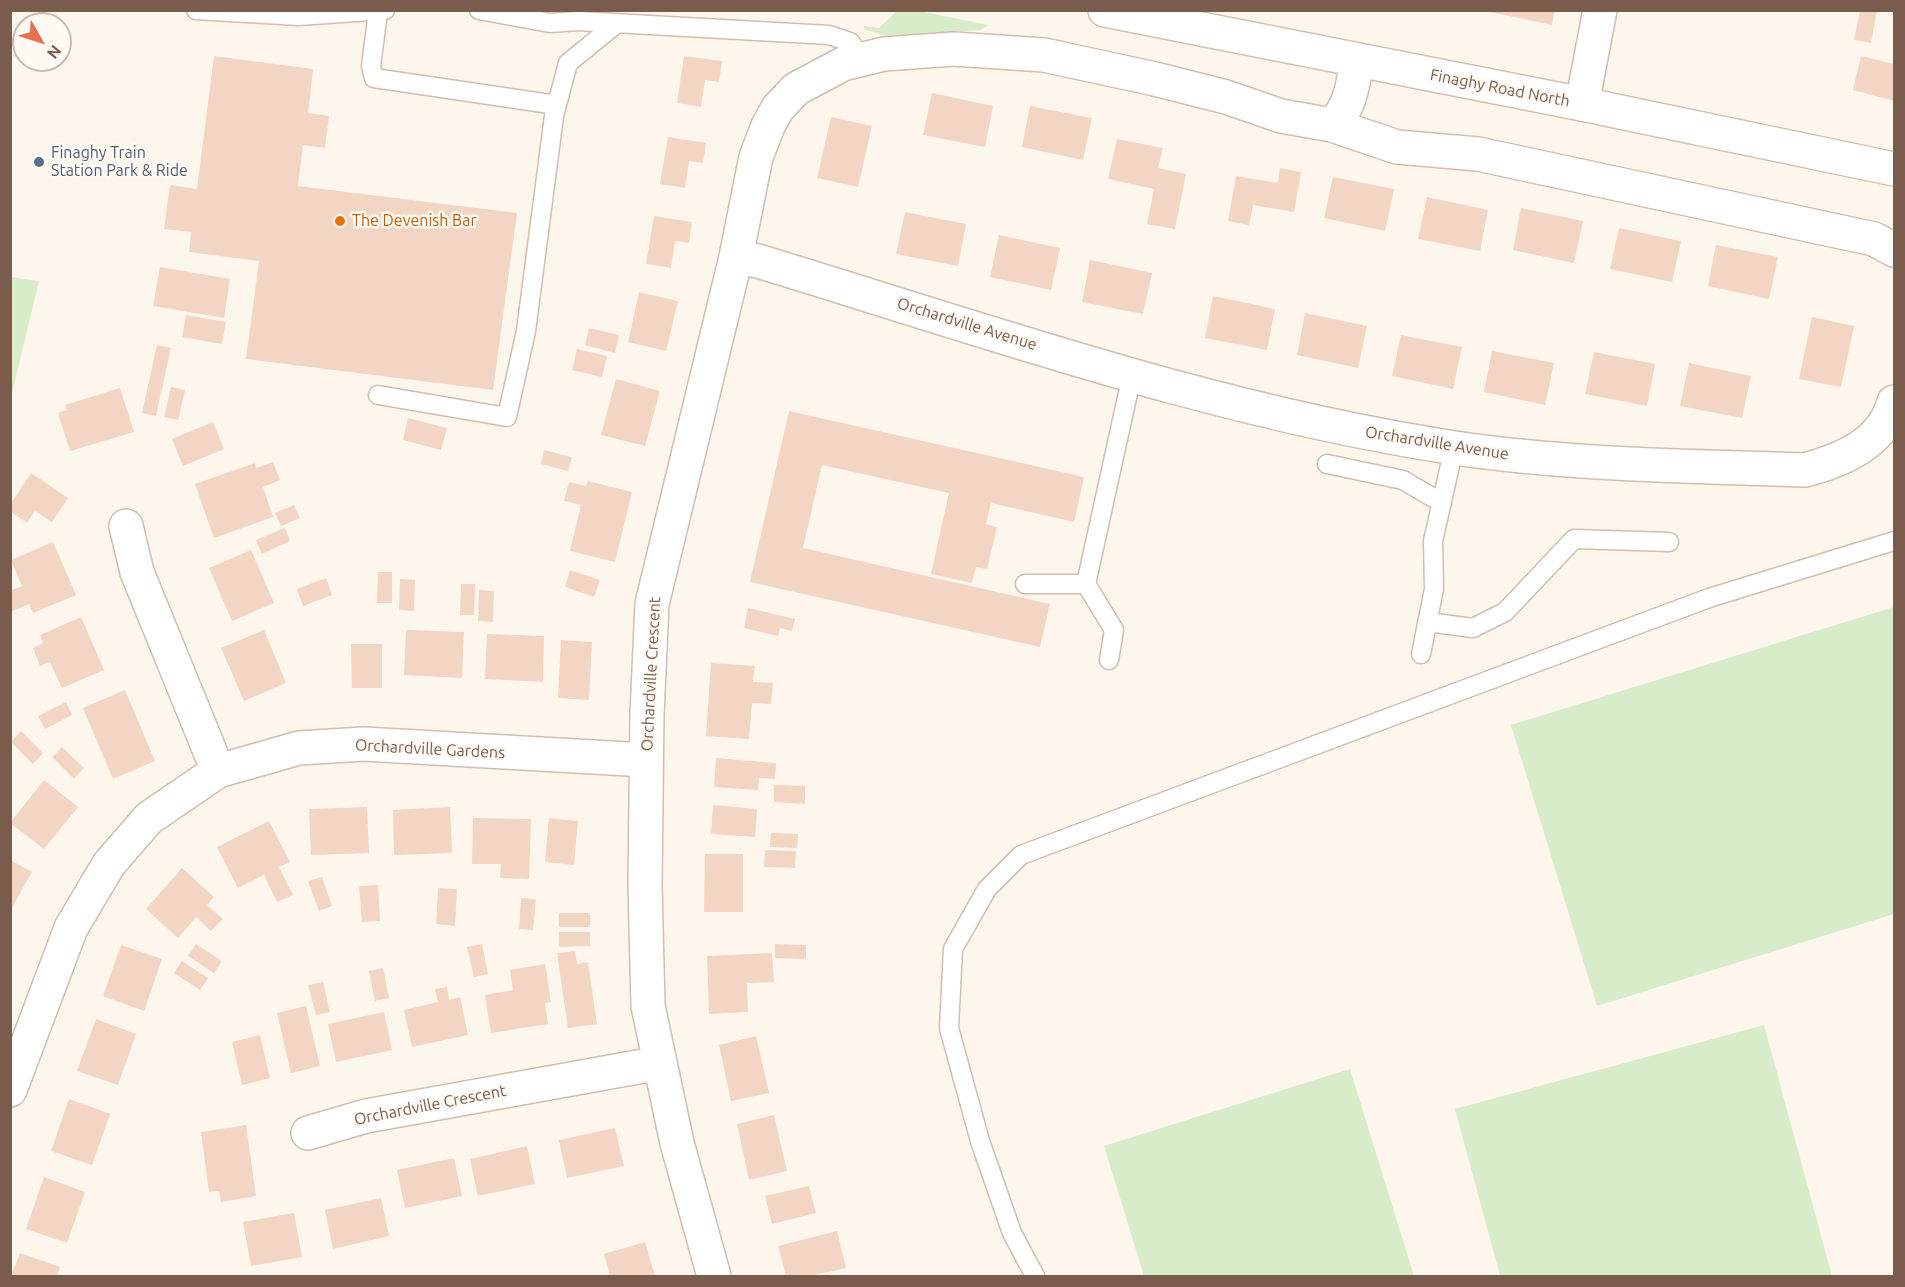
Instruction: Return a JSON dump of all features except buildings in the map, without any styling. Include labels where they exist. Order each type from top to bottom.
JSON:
[{"type":"street","name":"Finaghy Road North","points":[[1104,10],[1582,104],[1894,170]]},
{"type":"street","points":[[1582,104],[1600,10]]},
{"type":"street","points":[[736,257],[756,157],[778,108],[796,89],[843,64],[862,58],[954,49],[1044,55],[1226,97],[1281,116],[1332,125],[1397,147],[1478,154],[1874,239],[1894,250]]},
{"type":"street","points":[[1332,125],[1342,116],[1348,103],[1357,60]]},
{"type":"street","name":"Orchardville Avenue","points":[[736,257],[759,261],[1132,375],[1283,416],[1454,448],[1548,459],[1804,471],[1836,462],[1875,438],[1890,418],[1894,402]]},
{"type":"street","name":"Orchardville Crescent","points":[[714,1276],[677,1143],[648,1006],[646,760],[652,604],[736,257]]},
{"type":"street","points":[[126,526],[137,572],[218,771]]},
{"type":"street","name":"Orchardville Gardens","points":[[10,1090],[71,928],[110,864],[149,818],[218,771],[299,748],[364,744],[646,760]]},
{"type":"street","name":"Orchardville Crescent","points":[[308,1133],[366,1116],[660,1063]]},
{"type":"lane","points":[[196,10],[299,16],[381,11],[370,66],[374,78],[557,105]]},
{"type":"lane","points":[[479,10],[550,23],[578,21],[829,35],[850,42],[862,58]]},
{"type":"lane","points":[[378,395],[507,417],[526,331],[544,181],[557,105],[568,63],[616,24]]},
{"type":"lane","points":[[1109,660],[1114,630],[1086,584],[1132,375]]},
{"type":"lane","points":[[1421,654],[1434,589],[1433,541],[1454,448]]},
{"type":"lane","points":[[1327,464],[1403,480],[1442,503]]},
{"type":"lane","points":[[1427,622],[1473,628],[1505,612],[1574,539],[1669,542]]},
{"type":"lane","points":[[1035,1276],[1012,1233],[980,1141],[949,1028],[953,949],[987,889],[1021,855],[1709,598],[1894,541]]},
{"type":"lane","points":[[1025,584],[1086,584]]},
{"type":"green space","points":[[898,10],[919,11],[988,25],[980,30],[887,36],[864,29],[864,26],[879,28]]},
{"type":"green space","points":[[10,277],[39,281],[11,397]]},
{"type":"green space","points":[[1894,607],[1894,914],[1597,1006],[1511,725]]},
{"type":"green space","points":[[1764,1025],[1832,1276],[1500,1276],[1455,1109]]},
{"type":"green space","points":[[1350,1069],[1414,1276],[1144,1276],[1104,1146]]},
{"type":"place","name":"Finaghy Train Station Park & Ride","points":[[39,162]]},
{"type":"place","name":"The Devenish Bar","points":[[340,221]]}]
